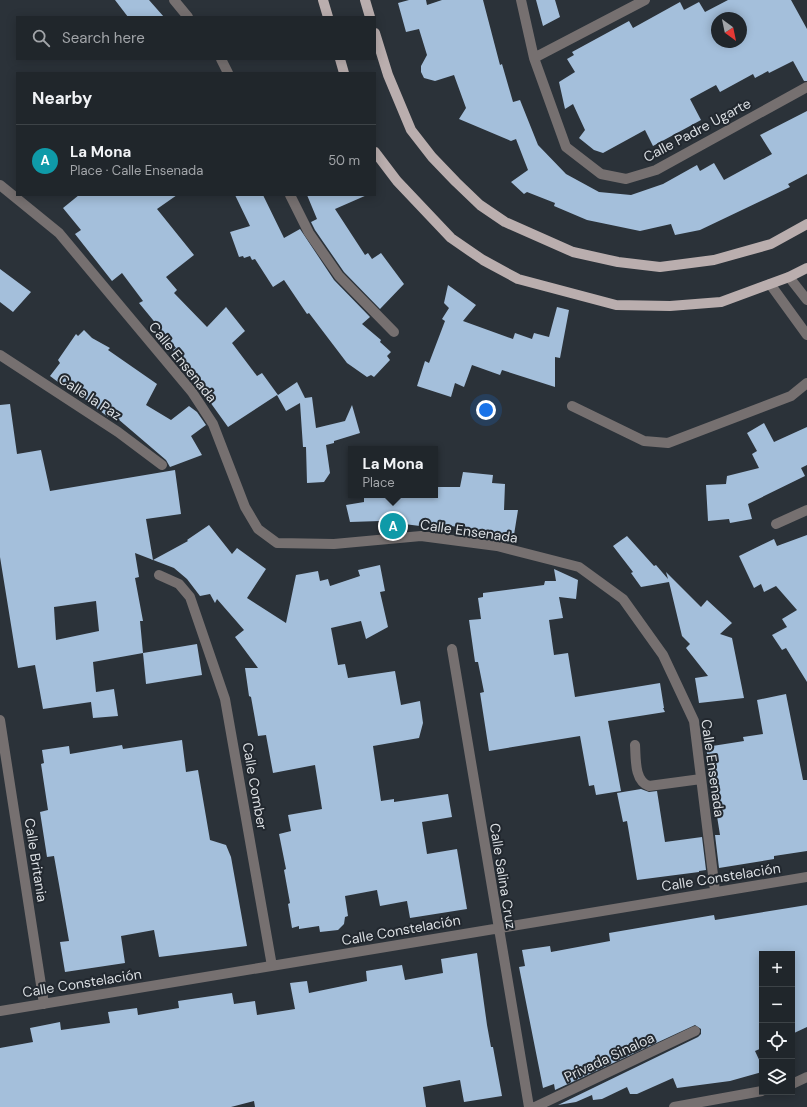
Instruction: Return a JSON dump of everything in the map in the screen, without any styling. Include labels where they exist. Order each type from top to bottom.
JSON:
[{"type":"main road","points":[[323,0],[328,16]]},
{"type":"main road","points":[[365,0],[370,16]]},
{"type":"main road","points":[[376,36],[388,75],[411,130],[432,157],[456,182],[480,205],[504,222],[573,252],[618,262],[660,267],[720,259],[771,244],[807,224]]},
{"type":"main road","points":[[340,60],[344,72]]},
{"type":"main road","points":[[376,153],[397,181],[451,238],[484,260],[518,279],[616,305],[670,306],[721,302],[789,277],[807,268]]},
{"type":"street","points":[[174,0],[187,16]]},
{"type":"street","name":"Calle Padre Ugarte","points":[[521,0],[534,58],[566,147],[601,174],[626,179],[656,170],[807,87]]},
{"type":"street","points":[[534,58],[644,0]]},
{"type":"street","points":[[222,60],[228,72]]},
{"type":"street","name":"Calle Ensenada","points":[[0,185],[59,234],[192,392],[213,424],[245,507],[258,529],[277,543],[334,544],[421,536],[497,546],[579,568],[623,598],[663,655],[694,721],[716,891]]},
{"type":"street","points":[[290,196],[309,233],[339,276],[394,332]]},
{"type":"street","points":[[789,277],[807,300]]},
{"type":"street","points":[[770,284],[807,335]]},
{"type":"street","name":"Calle la Paz","points":[[0,355],[118,432],[162,465]]},
{"type":"street","points":[[572,406],[644,441],[668,443],[791,396],[807,383]]},
{"type":"street","points":[[776,524],[807,510]]},
{"type":"street","name":"Calle Comber","points":[[159,575],[180,584],[190,597],[226,699],[272,966]]},
{"type":"street","name":"Calle Salina Cruz","points":[[452,649],[529,1107]]},
{"type":"street","name":"Calle Britania","points":[[0,720],[44,1004]]},
{"type":"street","points":[[635,745],[638,776],[644,784],[649,786],[701,779]]},
{"type":"street","name":"Calle Constelación","points":[[0,1011],[807,877]]},
{"type":"street","name":"Privada Sinaloa","points":[[534,1107],[695,1031]]},
{"type":"street","points":[[795,1083],[807,1077]]},
{"type":"street","points":[[795,1085],[807,1084]]},
{"type":"street","points":[[674,1107],[759,1092]]},
{"type":"building","points":[[115,0],[149,0],[163,16],[127,16]]},
{"type":"building","points":[[409,0],[426,0],[427,5],[442,0],[483,0],[500,65],[502,64],[513,102],[520,100],[538,145],[566,174],[599,192],[631,195],[663,184],[697,165],[700,171],[714,163],[724,180],[772,154],[760,135],[807,111],[807,174],[788,184],[790,187],[700,230],[675,235],[671,224],[640,231],[587,220],[554,206],[555,203],[527,192],[524,194],[511,182],[528,170],[516,139],[511,141],[459,119],[466,108],[454,75],[435,81],[424,78],[421,72],[421,66],[427,55],[419,29],[406,32],[398,3]]},
{"type":"building","points":[[536,0],[555,0],[560,17],[543,26]]},
{"type":"building","points":[[728,0],[791,0],[807,29],[807,81],[804,81],[793,61],[755,78],[753,74],[720,92],[716,85],[690,99],[701,120],[653,146],[645,130],[603,153],[594,150],[579,138],[585,130],[573,104],[565,109],[559,82],[575,72],[567,59],[574,55],[572,52],[629,21],[633,28],[680,2],[684,10],[699,2],[705,12]]},
{"type":"building","points":[[78,196],[176,196],[157,209],[194,255],[166,277],[177,290],[174,293],[207,327],[226,307],[245,331],[232,343],[257,376],[262,373],[278,395],[297,382],[305,398],[312,397],[316,428],[345,421],[352,405],[360,433],[326,445],[330,473],[324,482],[307,483],[306,447],[303,447],[300,403],[286,411],[277,395],[228,427],[192,377],[195,375],[173,350],[176,348],[139,303],[143,301],[122,273],[112,281],[75,234],[81,230],[63,208]]},
{"type":"building","points":[[235,196],[263,196],[284,238],[300,229],[334,280],[370,317],[362,324],[381,340],[380,342],[391,352],[387,356],[390,360],[374,377],[371,375],[367,377],[347,363],[309,313],[307,314],[284,280],[273,287],[255,259],[252,260],[250,256],[244,258],[243,256],[239,257],[230,232],[250,226]]},
{"type":"building","points":[[307,196],[365,196],[335,209],[365,255],[368,253],[372,259],[381,253],[404,284],[380,309],[344,272],[315,230],[311,222],[317,219]]},
{"type":"building","points":[[0,269],[31,292],[13,312],[0,302]]},
{"type":"building","points":[[448,285],[476,305],[463,321],[513,339],[515,333],[532,339],[534,333],[549,337],[557,307],[569,310],[560,358],[555,357],[555,387],[502,370],[500,375],[472,365],[464,387],[455,383],[451,397],[417,386],[425,361],[429,363],[445,321],[442,319],[449,308],[444,303]]},
{"type":"building","points":[[84,330],[92,338],[110,348],[108,350],[157,384],[146,405],[171,420],[189,406],[197,412],[206,425],[191,436],[202,455],[170,467],[166,460],[111,413],[108,417],[72,389],[70,391],[50,376],[60,363],[58,360],[76,334],[78,336]]},
{"type":"building","points":[[10,404],[17,454],[41,450],[50,491],[175,470],[181,514],[146,519],[153,560],[135,553],[139,577],[135,578],[143,621],[140,621],[143,653],[93,662],[96,692],[114,689],[118,716],[93,718],[91,702],[43,709],[35,665],[18,668],[0,557],[0,405]],"holes":[[[96,601],[99,631],[56,640],[54,607]]]},
{"type":"building","points":[[764,423],[774,442],[807,427],[807,465],[801,468],[805,476],[748,504],[752,519],[730,523],[729,519],[708,521],[706,485],[726,484],[727,476],[759,468],[752,454],[757,451],[747,433]]},
{"type":"building","points":[[463,472],[493,475],[492,483],[505,484],[504,510],[518,510],[513,541],[473,536],[474,529],[420,522],[420,526],[380,521],[350,522],[346,505],[364,502],[364,498],[438,498],[438,487],[460,487]]},
{"type":"building","points":[[209,525],[232,554],[237,548],[266,569],[247,598],[286,623],[296,575],[318,571],[320,581],[328,579],[330,586],[360,576],[358,570],[380,565],[385,591],[380,592],[388,627],[366,639],[361,621],[331,628],[338,665],[345,664],[348,678],[395,671],[401,705],[420,701],[423,723],[419,738],[373,746],[381,801],[394,799],[394,802],[448,794],[452,817],[422,822],[427,854],[457,849],[467,909],[410,918],[407,901],[380,906],[377,890],[345,896],[348,916],[345,917],[344,924],[338,930],[320,932],[319,926],[299,929],[299,926],[292,928],[288,904],[290,903],[284,870],[286,869],[279,834],[291,831],[288,815],[322,809],[315,765],[273,773],[266,735],[258,736],[251,697],[249,696],[245,668],[258,668],[235,637],[244,630],[217,599],[215,603],[210,594],[200,596],[187,579],[174,568],[153,560],[188,541],[187,540]]},
{"type":"building","points":[[807,535],[807,682],[786,648],[782,650],[772,635],[787,627],[782,619],[797,610],[776,586],[764,592],[761,584],[754,588],[739,556],[774,539],[777,546]]},
{"type":"building","points":[[627,536],[654,566],[656,565],[668,579],[666,572],[701,607],[707,600],[732,623],[720,634],[732,638],[744,698],[699,703],[695,678],[708,676],[686,648],[690,644],[682,636],[669,582],[641,587],[631,573],[633,572],[613,546]]},
{"type":"building","points":[[554,569],[578,580],[576,599],[559,597],[563,618],[549,620],[554,655],[568,653],[575,697],[660,683],[663,708],[665,712],[608,721],[621,791],[596,795],[594,785],[589,786],[580,736],[489,751],[480,693],[484,692],[478,662],[475,662],[469,620],[481,619],[478,598],[483,597],[483,593],[544,585],[545,581],[556,581]]},
{"type":"building","points":[[197,644],[202,675],[146,684],[143,653]]},
{"type":"building","points":[[786,694],[803,780],[807,780],[807,851],[774,856],[774,859],[719,868],[715,835],[720,835],[706,747],[744,741],[743,737],[763,734],[757,700]]},
{"type":"building","points":[[182,740],[186,772],[198,770],[210,840],[226,845],[231,857],[247,946],[159,957],[154,930],[121,936],[125,963],[65,972],[60,942],[69,941],[54,856],[47,857],[40,812],[48,810],[41,764],[44,763],[42,750],[69,746],[70,754],[122,745],[123,749]]},
{"type":"building","points":[[641,789],[649,792],[657,791],[665,842],[702,837],[706,870],[637,880],[627,821],[623,822],[617,793]]},
{"type":"building","points":[[807,905],[807,1027],[795,1033],[795,951],[759,951],[759,1049],[755,1051],[759,1060],[759,1073],[730,1081],[677,1088],[673,1078],[637,1094],[630,1094],[627,1087],[602,1099],[593,1100],[592,1095],[576,1102],[558,1105],[698,1037],[701,1034],[701,1029],[695,1025],[555,1090],[554,1084],[543,1088],[519,967],[525,966],[522,950],[550,946],[551,952],[610,941],[609,933],[714,915],[715,920]]},
{"type":"building","points":[[477,953],[487,1025],[491,1047],[493,1047],[502,1096],[464,1102],[460,1080],[423,1087],[426,1107],[255,1107],[254,1101],[231,1107],[0,1107],[0,1048],[33,1042],[30,1028],[60,1022],[61,1030],[110,1023],[108,1012],[137,1008],[138,1015],[179,1008],[178,1001],[232,993],[234,1004],[255,1001],[257,1015],[295,1009],[290,983],[307,981],[309,993],[367,981],[366,971],[402,965],[405,980],[443,973],[441,959]]},
{"type":"place","name":"La Mona","points":[[393,526]]}]
